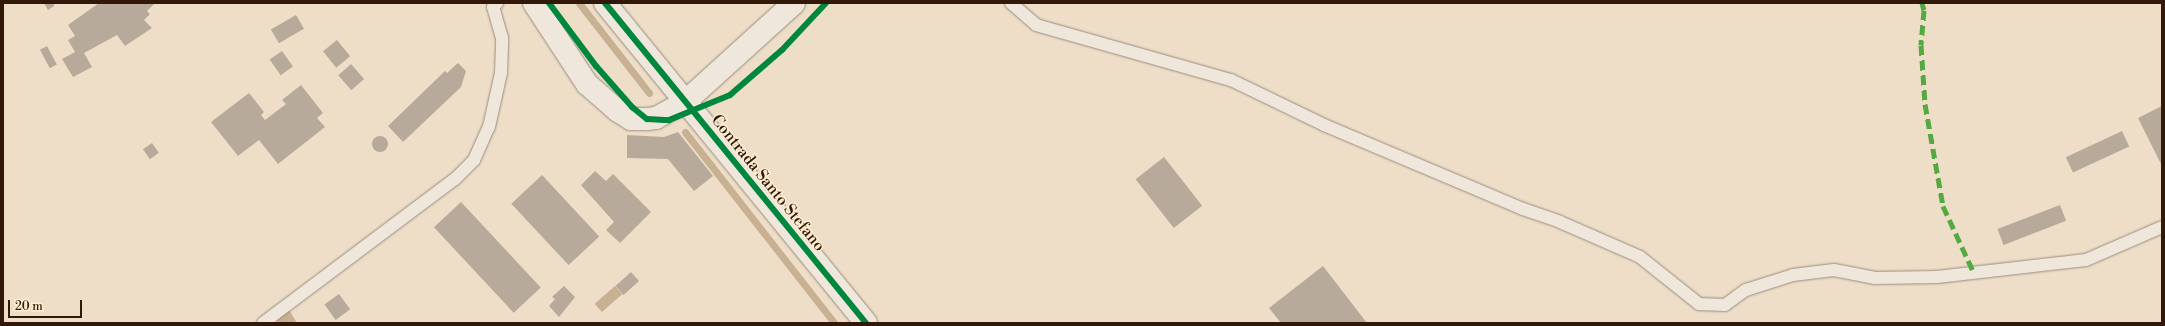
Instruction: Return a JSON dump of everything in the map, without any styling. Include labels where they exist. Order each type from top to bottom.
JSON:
[{"type":"street","points":[[534,3],[587,84],[618,111],[631,118],[656,118],[684,102],[794,3]]},
{"type":"street","name":"Contrada Santo Stefano","points":[[605,3],[684,102],[866,323]]},
{"type":"lane","points":[[263,323],[455,180],[474,160],[489,127],[501,73],[502,38],[493,7],[497,3]]},
{"type":"lane","points":[[1011,3],[1036,25],[1231,80],[1324,125],[1523,209],[1560,222],[1640,257],[1699,304],[1725,305],[1746,290],[1793,275],[1834,270],[1875,278],[1937,277],[2086,260],[2162,227]]},
{"type":"shaded area","points":[[615,286],[622,294],[602,312],[595,304]]},
{"type":"shaded area","points":[[289,310],[297,323],[279,323],[276,318]]},
{"type":"building","points":[[44,3],[54,3],[54,6],[48,10]]},
{"type":"building","points":[[99,3],[155,3],[147,11],[150,14],[144,20],[152,28],[125,46],[117,35],[84,53],[92,67],[73,77],[62,59],[75,52],[68,40],[75,36],[68,25]]},
{"type":"building","points":[[296,15],[304,29],[279,43],[271,30]]},
{"type":"building","points":[[337,40],[350,56],[336,68],[323,51]]},
{"type":"building","points":[[47,46],[57,65],[50,68],[40,50]]},
{"type":"building","points":[[282,51],[293,67],[281,75],[270,60]]},
{"type":"building","points":[[458,63],[466,71],[461,87],[403,142],[388,126],[445,71],[447,73]]},
{"type":"building","points":[[351,64],[364,79],[351,90],[338,75]]},
{"type":"building","points":[[301,85],[323,113],[317,118],[325,127],[278,164],[259,140],[238,156],[211,122],[249,93],[264,112],[261,115],[265,120],[286,104],[282,100]]},
{"type":"building","points":[[2162,106],[2162,166],[2138,118]]},
{"type":"building","points":[[2122,131],[2129,146],[2073,173],[2066,157]]},
{"type":"building","points":[[678,132],[713,176],[694,191],[668,159],[627,158],[627,135],[664,137]]},
{"type":"building","points":[[380,136],[386,138],[388,144],[386,150],[380,152],[374,150],[372,144],[374,138]]},
{"type":"building","points":[[152,143],[159,153],[150,159],[143,149]]},
{"type":"building","points":[[1164,157],[1202,206],[1174,228],[1136,179]]},
{"type":"building","points":[[595,171],[606,181],[613,174],[651,212],[620,243],[606,230],[614,222],[581,185]]},
{"type":"building","points":[[542,175],[599,236],[569,265],[511,204]]},
{"type":"building","points":[[461,202],[541,288],[514,313],[434,227]]},
{"type":"building","points":[[2060,205],[2066,221],[2004,245],[1997,229]]},
{"type":"building","points":[[1323,266],[1367,323],[1281,323],[1269,308]]},
{"type":"building","points":[[631,272],[639,281],[623,295],[615,286]]},
{"type":"building","points":[[564,286],[575,297],[559,317],[549,306],[555,299],[552,297]]},
{"type":"building","points":[[339,294],[350,309],[336,320],[324,305]]},
{"type":"waterway","points":[[579,3],[649,93]]},
{"type":"waterway","points":[[685,132],[834,323]]},
{"type":"marked path","points":[[1922,3],[1924,10],[1921,45],[1925,104],[1943,206],[1974,273]]},
{"type":"cycle path","points":[[549,3],[596,66],[632,107],[647,119],[669,120],[730,95],[782,50],[826,3]]},
{"type":"cycle path","points":[[605,3],[866,323]]}]
